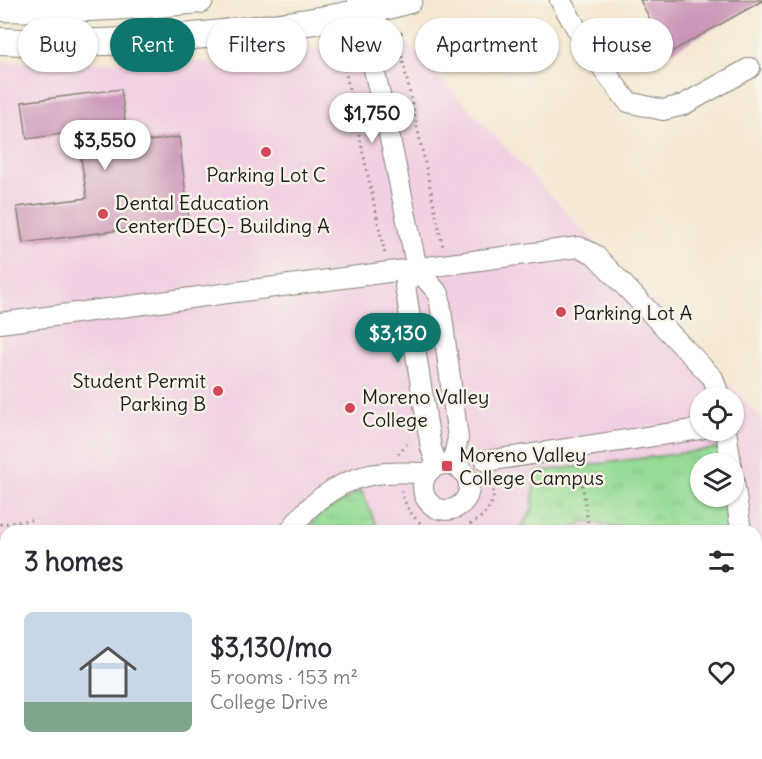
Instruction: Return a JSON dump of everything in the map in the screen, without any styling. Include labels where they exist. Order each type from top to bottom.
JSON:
[{"type":"main road","points":[[0,8],[150,5],[200,0]]},
{"type":"main road","points":[[0,41],[46,44],[130,42],[207,36],[313,22],[359,5],[409,0]]},
{"type":"main road","points":[[0,27],[41,27],[59,17],[65,5]]},
{"type":"street","points":[[560,0],[589,51],[628,102],[663,110],[683,105],[750,68]]},
{"type":"street","points":[[359,5],[417,269],[439,294],[458,438],[439,468]]},
{"type":"street","points":[[0,323],[579,247],[588,250],[713,378],[716,387]]},
{"type":"street","points":[[417,269],[405,286],[430,448],[439,468]]},
{"type":"street","points":[[490,469],[690,431]]},
{"type":"street","points":[[295,525],[314,502],[357,478],[439,468]]},
{"type":"street","points":[[738,507],[740,525]]},
{"type":"path","points":[[579,462],[588,525]]},
{"type":"path","points":[[471,525],[486,514],[493,497],[490,469]]},
{"type":"path","points":[[0,524],[31,520]]},
{"type":"shaded area","name":"Moreno Valley College","points":[[404,40],[415,52],[415,72],[434,72],[732,387],[690,387],[690,441],[744,441],[744,400],[762,419],[762,525],[0,525],[0,62],[18,63],[18,72],[98,72],[98,63],[110,62],[110,72],[195,72],[195,61],[207,62],[207,72],[307,72],[307,50],[319,49],[319,72],[403,72],[403,51],[406,50]]},
{"type":"green space","points":[[720,448],[721,453],[690,453],[690,507],[726,507],[728,525],[605,525],[584,522],[579,525],[522,525],[532,511],[535,472]]},
{"type":"green space","points":[[361,490],[376,525],[311,525],[319,515]]},
{"type":"building","points":[[640,0],[762,0],[673,51],[673,18],[649,18]]},
{"type":"building","points":[[121,89],[128,144],[179,137],[189,221],[23,243],[17,207],[87,198],[77,132],[27,139],[22,102]]},
{"type":"place","name":"Parking Lot C","points":[[266,152]]},
{"type":"place","name":"Dental Education Center(DEC)- Building A","points":[[103,214]]},
{"type":"place","name":"Parking Lot A","points":[[561,312]]},
{"type":"place","name":"Student Permit Parking B","points":[[218,391]]},
{"type":"place","name":"Moreno Valley College","points":[[350,408]]},
{"type":"place","name":"Moreno Valley College Campus","points":[[447,466]]}]
